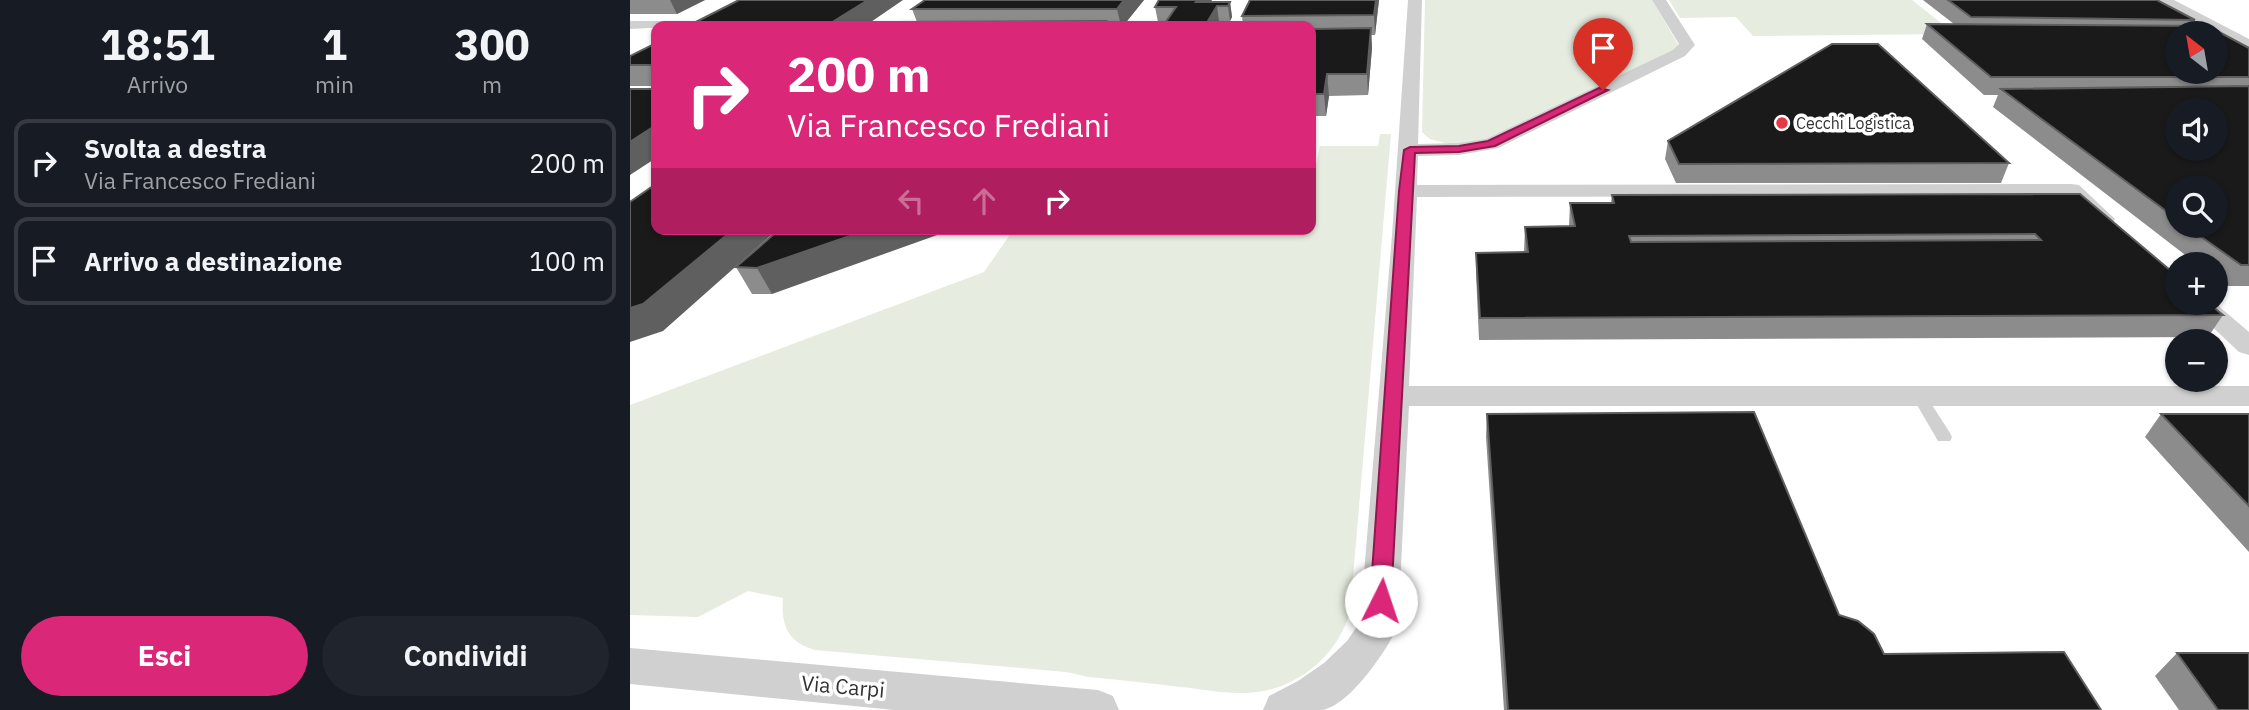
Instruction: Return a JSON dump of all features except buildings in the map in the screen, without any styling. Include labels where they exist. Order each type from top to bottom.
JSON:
[{"type":"street","points":[[1284,710],[1310,698],[1338,679],[1370,643],[1379,626],[1395,396],[1405,191],[1410,150],[1415,0]]},
{"type":"street","points":[[1410,150],[1459,149],[1491,144],[1679,53],[1687,45],[1659,0]]},
{"type":"street","points":[[2163,0],[2249,45]]},
{"type":"street","points":[[630,25],[651,25]]},
{"type":"street","points":[[1405,191],[2071,190],[2117,231]]},
{"type":"street","points":[[2214,315],[2249,346]]},
{"type":"street","points":[[1395,396],[2249,396]]},
{"type":"street","name":"Via Carpi","points":[[630,666],[1098,710]]},
{"type":"lane","points":[[1920,398],[1944,437]]},
{"type":"shaded area","points":[[1425,0],[1652,0],[1678,44],[1676,49],[1490,139],[1452,145],[1430,139],[1422,132]]},
{"type":"shaded area","points":[[1669,0],[1912,0],[1955,34],[1753,36],[1736,17],[1680,18]]},
{"type":"shaded area","points":[[1380,134],[1391,134],[1350,612],[1334,645],[1309,671],[1277,688],[1233,693],[1066,672],[815,650],[798,642],[788,631],[783,616],[783,598],[748,591],[698,617],[630,615],[630,405],[984,272],[1010,235],[1316,235],[1316,165],[1320,146],[1378,146]]},
{"type":"place","name":"Cecchi Logistica","points":[[1782,123]]},
{"type":"route","points":[[1381,601],[1405,191],[1410,150],[1459,149],[1491,144],[1603,90]]}]
